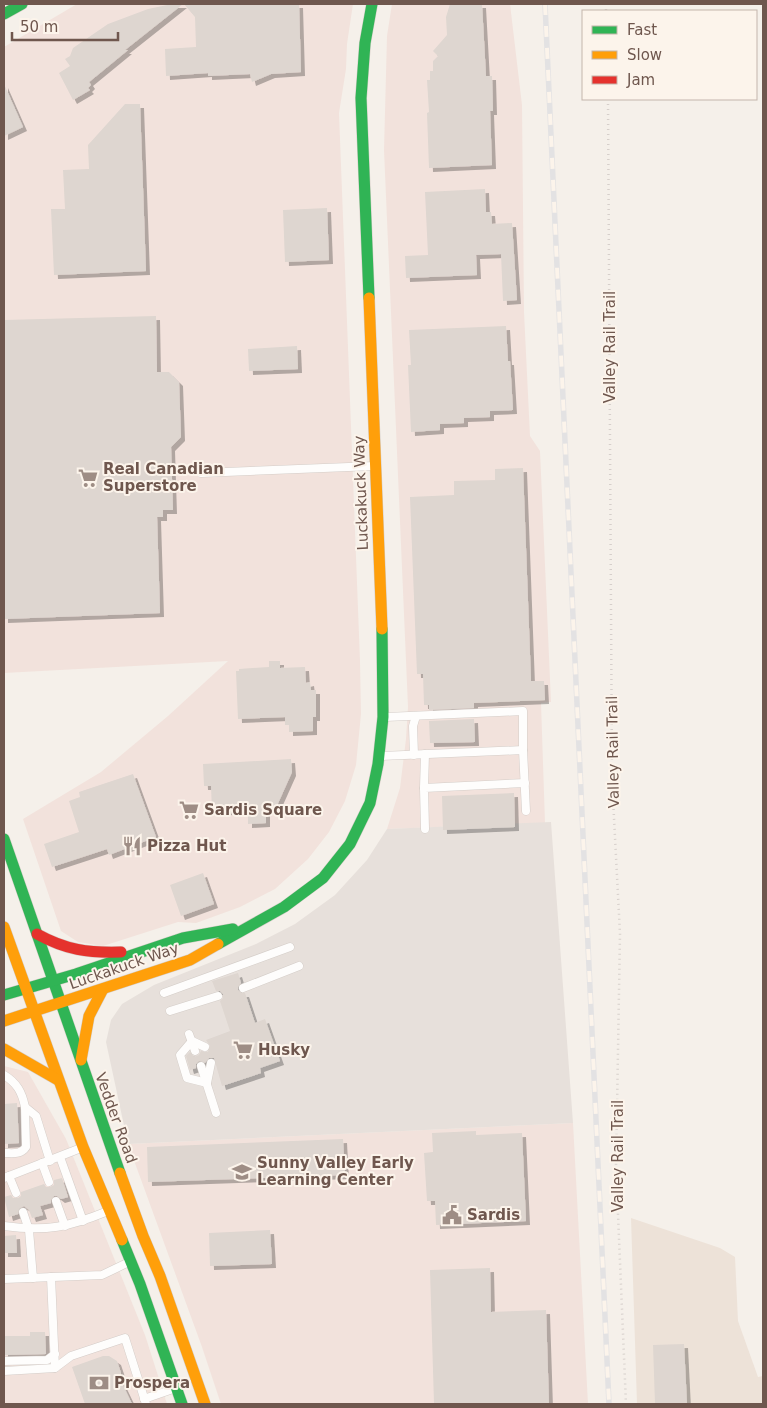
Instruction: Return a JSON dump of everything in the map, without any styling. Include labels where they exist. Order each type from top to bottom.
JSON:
[{"type":"main road","points":[[4,14],[22,4]]},
{"type":"main road","name":"Luckakuck Way","points":[[4,1021],[190,960],[284,907],[323,878],[350,844],[370,804],[384,717],[361,98],[365,43],[372,4]]},
{"type":"main road","name":"Vedder Road","points":[[4,839],[80,1061],[140,1228],[160,1276],[205,1404]]},
{"type":"main road","points":[[4,927],[83,1147],[108,1211],[140,1284],[182,1404]]},
{"type":"main road","name":"Luckakuck Way","points":[[4,995],[183,938],[249,927]]},
{"type":"main road","points":[[37,934],[67,949],[93,953],[142,952]]},
{"type":"main road","points":[[80,1061],[89,1016],[103,989]]},
{"type":"main road","points":[[4,1049],[58,1080]]},
{"type":"lane","points":[[201,473],[375,466]]},
{"type":"lane","points":[[384,717],[523,711],[526,811]]},
{"type":"lane","points":[[414,755],[413,726],[416,716]]},
{"type":"lane","points":[[379,756],[523,750]]},
{"type":"lane","points":[[424,754],[425,829]]},
{"type":"lane","points":[[424,788],[525,783]]},
{"type":"lane","points":[[164,993],[290,946]]},
{"type":"lane","points":[[243,988],[299,966]]},
{"type":"lane","points":[[170,1011],[218,996]]},
{"type":"lane","points":[[190,1038],[206,1047]]},
{"type":"lane","points":[[190,1038],[195,1050]]},
{"type":"lane","points":[[190,1038],[180,1055],[187,1078],[207,1083]]},
{"type":"lane","points":[[207,1083],[211,1063]]},
{"type":"lane","points":[[201,1066],[216,1113]]},
{"type":"lane","points":[[4,1075],[17,1085],[23,1095],[26,1148],[19,1153],[4,1153]]},
{"type":"lane","points":[[25,1107],[36,1116],[49,1182]]},
{"type":"lane","points":[[16,1193],[6,1177],[83,1147]]},
{"type":"lane","points":[[60,1157],[83,1221]]},
{"type":"lane","points":[[56,1201],[65,1226]]},
{"type":"lane","points":[[4,1226],[29,1230],[65,1226],[108,1211]]},
{"type":"lane","points":[[23,1212],[29,1230],[32,1278]]},
{"type":"lane","points":[[4,1279],[102,1275],[130,1262]]},
{"type":"lane","points":[[51,1277],[55,1368]]},
{"type":"lane","points":[[4,1371],[55,1368],[71,1356],[125,1338],[145,1402],[176,1388]]},
{"type":"lane","points":[[4,1361],[47,1360],[54,1354]]},
{"type":"path","name":"Valley Rail Trail","points":[[608,100],[612,779],[620,934],[616,1167],[626,1404]]},
{"type":"shaded area","points":[[77,4],[353,4],[339,113],[360,661],[361,714],[356,765],[345,801],[329,832],[308,859],[275,889],[240,907],[196,923],[178,922],[103,946],[78,942],[61,931],[23,819],[101,772],[168,716],[228,661],[4,673],[4,47]]},
{"type":"shaded area","points":[[392,4],[510,4],[522,105],[524,312],[530,436],[540,451],[551,702],[541,703],[545,823],[387,829],[400,788],[408,707],[384,150],[387,36]]},
{"type":"shaded area","points":[[551,822],[573,1123],[128,1144],[106,1042],[111,1020],[122,1004],[154,985],[256,944],[295,924],[335,895],[367,860],[387,829]]},
{"type":"shaded area","points":[[4,1066],[28,1072],[66,1139],[145,1335],[167,1404],[4,1404]]},
{"type":"shaded area","points":[[573,1123],[588,1404],[221,1404],[128,1144]]},
{"type":"shaded area","points":[[631,1218],[720,1248],[735,1257],[738,1321],[758,1377],[763,1376],[763,1404],[637,1404]]},
{"type":"building","points":[[172,4],[183,4],[125,50],[128,50],[89,82],[91,85],[88,88],[90,90],[73,100],[59,73],[70,66],[65,59],[70,56],[73,48],[108,24],[148,9]]},
{"type":"building","points":[[184,4],[299,4],[301,72],[271,74],[252,82],[250,74],[208,76],[208,73],[166,76],[165,49],[196,47],[195,17]]},
{"type":"building","points":[[450,4],[482,4],[486,76],[492,76],[493,111],[490,111],[492,165],[429,168],[427,80],[430,80],[430,71],[433,71],[433,61],[438,56],[433,51],[447,35],[446,17]]},
{"type":"building","points":[[4,84],[23,127],[4,136]]},
{"type":"building","points":[[125,104],[140,104],[146,271],[54,275],[51,209],[65,209],[63,170],[89,169],[88,145]]},
{"type":"building","points":[[485,189],[486,212],[491,212],[492,224],[512,223],[517,300],[503,301],[501,254],[476,255],[477,275],[406,278],[405,256],[428,255],[425,192]]},
{"type":"building","points":[[327,208],[329,260],[285,262],[283,210]]},
{"type":"building","name":"Real Canadian Superstore","points":[[156,316],[157,372],[169,372],[179,382],[181,437],[171,447],[173,510],[163,510],[163,517],[157,517],[160,613],[4,619],[4,320]]},
{"type":"building","points":[[506,326],[513,410],[490,411],[490,417],[464,418],[464,423],[440,424],[440,430],[411,432],[408,365],[411,365],[409,330]]},
{"type":"building","points":[[297,346],[298,369],[249,371],[248,349]]},
{"type":"building","points":[[523,468],[531,681],[544,681],[545,700],[474,703],[474,708],[429,710],[429,705],[424,705],[423,674],[417,674],[410,497],[454,495],[454,481],[495,480],[495,469]]},
{"type":"building","points":[[269,661],[280,661],[280,668],[305,667],[306,683],[310,682],[311,690],[316,690],[316,717],[313,717],[313,731],[289,732],[289,725],[285,725],[285,717],[238,719],[236,671],[239,671],[239,669],[269,667]]},
{"type":"building","points":[[474,719],[475,742],[430,743],[429,721]]},
{"type":"building","points":[[291,759],[292,772],[275,810],[266,811],[266,823],[248,824],[248,810],[212,812],[211,786],[204,786],[203,764]]},
{"type":"building","points":[[133,774],[156,837],[109,855],[107,849],[52,867],[44,844],[79,832],[69,801],[80,797],[79,792]]},
{"type":"building","points":[[514,793],[515,827],[443,830],[442,796]]},
{"type":"building","points":[[203,873],[214,904],[181,916],[170,885]]},
{"type":"building","name":"Husky","points":[[238,973],[241,983],[238,990],[245,993],[255,1023],[265,1019],[280,1061],[260,1068],[261,1073],[222,1086],[214,1058],[209,1058],[205,1063],[199,1061],[196,1064],[196,1068],[190,1070],[186,1056],[190,1052],[194,1057],[199,1055],[201,1051],[208,1052],[210,1046],[206,1040],[230,1031],[220,1001],[223,998],[223,994],[220,991],[216,991],[212,981]]},
{"type":"building","points":[[17,1103],[19,1143],[4,1144],[4,1104]]},
{"type":"building","points":[[476,1131],[476,1135],[522,1133],[526,1221],[436,1225],[435,1201],[427,1201],[424,1153],[433,1152],[432,1133]]},
{"type":"building","points":[[343,1139],[345,1175],[148,1182],[147,1147]]},
{"type":"building","points":[[62,1178],[68,1197],[61,1199],[54,1196],[51,1203],[40,1206],[43,1215],[32,1218],[29,1210],[24,1206],[19,1209],[18,1214],[9,1217],[4,1197],[11,1195],[13,1198],[18,1198],[21,1196],[21,1192],[44,1184],[46,1187],[50,1187],[54,1185],[54,1180]]},
{"type":"building","points":[[270,1230],[272,1264],[210,1266],[209,1233]]},
{"type":"building","points":[[16,1235],[17,1253],[4,1253],[4,1236]]},
{"type":"building","points":[[490,1268],[491,1312],[546,1310],[549,1404],[434,1404],[430,1270]]},
{"type":"building","points":[[30,1332],[45,1332],[46,1354],[4,1355],[4,1336],[30,1336]]},
{"type":"building","points":[[684,1344],[687,1404],[655,1404],[653,1345]]},
{"type":"building","name":"Prospera","points":[[103,1356],[109,1356],[117,1361],[121,1373],[121,1381],[132,1404],[85,1404],[72,1367]]},
{"type":"railway","points":[[545,4],[609,1404]]},
{"type":"traffic: fast","points":[[4,14],[22,4]]},
{"type":"traffic: fast","points":[[369,298],[361,98],[365,43],[372,4]]},
{"type":"traffic: fast","points":[[218,944],[284,907],[323,878],[350,844],[370,803],[378,764],[383,717],[382,629]]},
{"type":"traffic: fast","points":[[4,839],[120,1173]]},
{"type":"traffic: fast","points":[[4,995],[76,974],[183,938],[233,929]]},
{"type":"traffic: fast","points":[[122,1240],[140,1284],[182,1404]]},
{"type":"traffic: slow","points":[[369,298],[382,629]]},
{"type":"traffic: slow","points":[[4,927],[83,1147],[122,1240]]},
{"type":"traffic: slow","points":[[4,1021],[190,960],[218,944]]},
{"type":"traffic: slow","points":[[81,1060],[89,1016],[103,989]]},
{"type":"traffic: slow","points":[[4,1049],[58,1080]]},
{"type":"traffic: slow","points":[[120,1173],[160,1276],[205,1404]]},
{"type":"traffic: jam","points":[[37,934],[68,947],[98,952],[121,952]]},
{"type":"place","name":"Real Canadian Superstore","points":[[88,478]]},
{"type":"place","name":"Sardis Square","points":[[189,810]]},
{"type":"place","name":"Pizza Hut","points":[[132,846]]},
{"type":"place","name":"Husky","points":[[243,1050]]},
{"type":"place","name":"Sunny Valley Early Learning Center","points":[[242,1172]]},
{"type":"place","name":"Sardis","points":[[452,1215]]},
{"type":"place","name":"Prospera","points":[[99,1383]]}]
